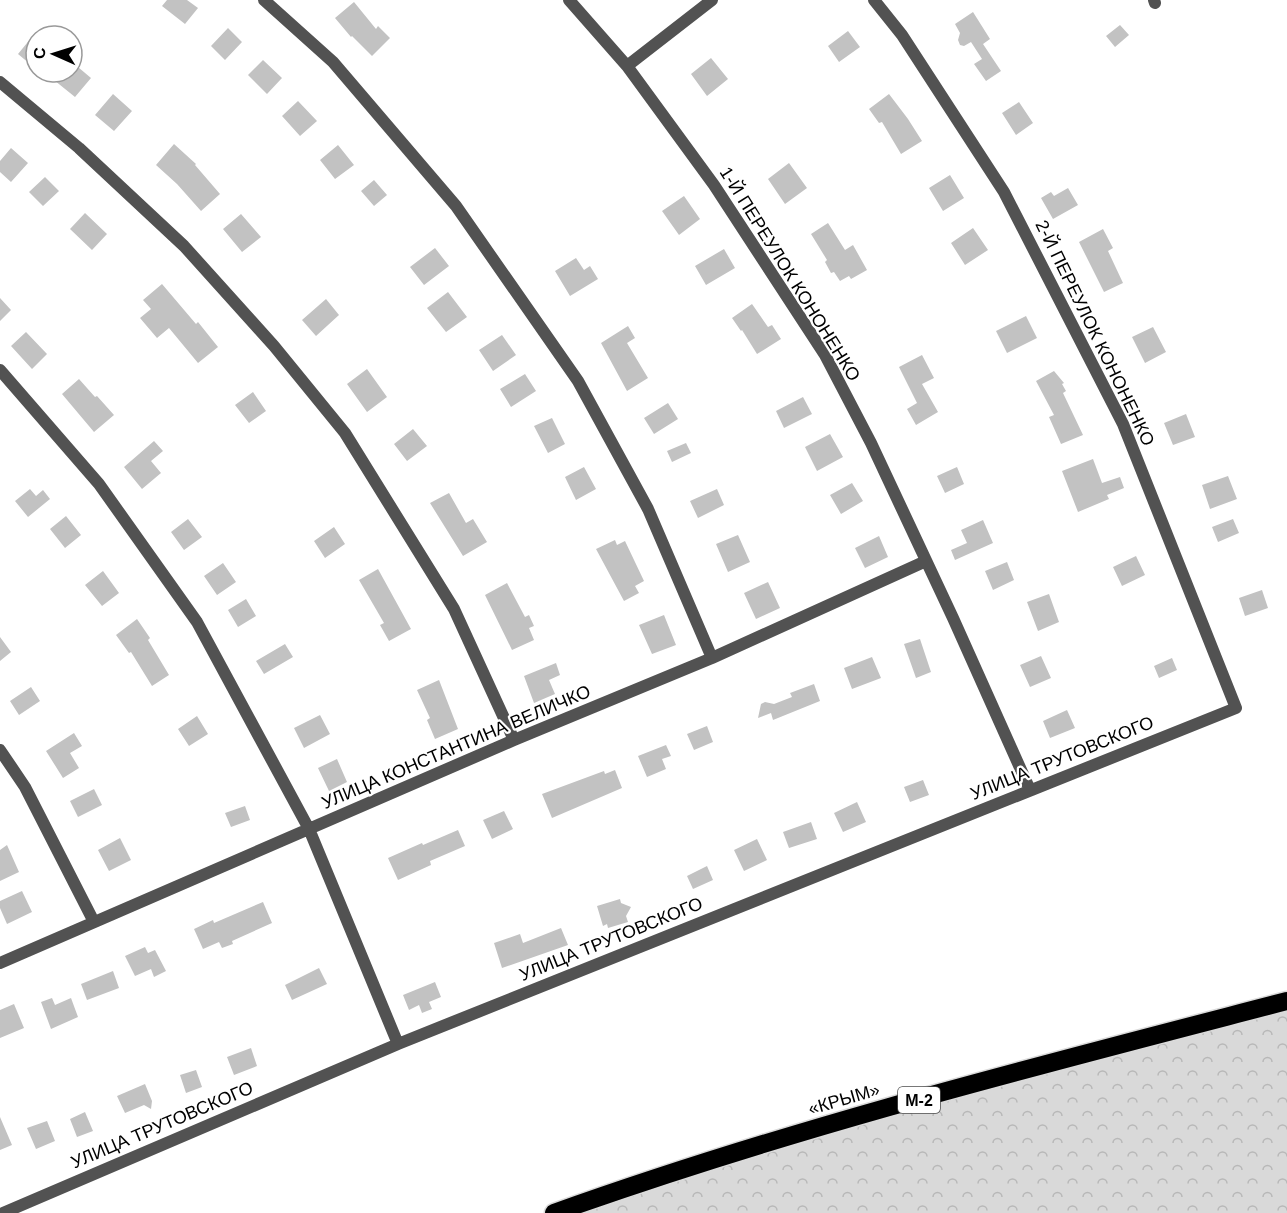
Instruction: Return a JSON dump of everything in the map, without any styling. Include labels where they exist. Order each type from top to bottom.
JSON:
[{"type":"highway","name":"«КРЫМ»","points":[[554,1213],[628,1186],[780,1139],[1105,1048],[1287,1001]]},
{"type":"street","points":[[264,0],[333,62],[456,206],[578,381],[648,509],[712,658]]},
{"type":"street","name":"1-Й ПЕРЕУЛОК КОНОНЕНКО","points":[[569,0],[627,66],[714,185],[825,355],[871,443],[1030,790]]},
{"type":"street","points":[[627,66],[712,0]]},
{"type":"street","name":"2-Й ПЕРЕУЛОК КОНОНЕНКО","points":[[874,0],[902,35],[1004,192],[1118,413],[1236,708]]},
{"type":"street","points":[[0,82],[79,148],[184,246],[274,346],[345,433],[454,609],[514,740]]},
{"type":"street","points":[[0,370],[99,484],[197,622],[309,829],[398,1044]]},
{"type":"street","name":"УЛИЦА КОНСТАНТИНА ВЕЛИЧКО","points":[[0,963],[514,740],[712,658],[926,561]]},
{"type":"street","name":"УЛИЦА ТРУТОВСКОГО","points":[[3,1213],[398,1044],[1236,708]]},
{"type":"street","points":[[0,750],[25,787],[94,922]]},
{"type":"green space","points":[[1287,1001],[1287,1213],[554,1213]]},
{"type":"building","points":[[167,0],[187,0],[198,8],[185,24],[162,6]]},
{"type":"building","points":[[354,2],[376,29],[378,26],[390,38],[372,56],[335,18]]},
{"type":"building","points":[[973,12],[990,39],[983,44],[1001,71],[986,81],[974,64],[982,59],[971,42],[964,46],[960,45],[958,40],[960,33],[955,24]]},
{"type":"building","points":[[1120,25],[1129,35],[1115,47],[1106,36]]},
{"type":"building","points":[[228,28],[242,42],[225,60],[211,46]]},
{"type":"building","points":[[848,31],[860,47],[839,62],[828,46]]},
{"type":"building","points":[[24,47],[24,59],[18,54]]},
{"type":"building","points":[[711,58],[728,79],[707,96],[691,74]]},
{"type":"building","points":[[263,60],[282,78],[267,94],[248,75]]},
{"type":"building","points":[[84,72],[91,78],[75,97],[59,84],[84,84]]},
{"type":"building","points":[[113,94],[132,111],[114,131],[95,115]]},
{"type":"building","points":[[889,94],[922,141],[901,154],[882,122],[879,123],[869,109]]},
{"type":"building","points":[[298,101],[317,121],[300,136],[282,116]]},
{"type":"building","points":[[1019,102],[1033,123],[1016,135],[1002,113]]},
{"type":"building","points":[[174,144],[196,164],[220,194],[201,211],[156,165]]},
{"type":"building","points":[[338,145],[354,165],[335,179],[320,160]]},
{"type":"building","points":[[11,148],[28,163],[11,182],[0,172],[0,161]]},
{"type":"building","points":[[789,163],[807,188],[785,204],[768,179]]},
{"type":"building","points":[[950,175],[964,198],[943,211],[929,188]]},
{"type":"building","points":[[45,177],[59,191],[43,206],[29,192]]},
{"type":"building","points":[[374,180],[387,195],[374,206],[361,191]]},
{"type":"building","points":[[1068,188],[1078,205],[1053,219],[1041,198],[1051,192],[1054,196]]},
{"type":"building","points":[[684,196],[700,219],[679,235],[662,211]]},
{"type":"building","points":[[85,213],[107,234],[92,250],[70,229]]},
{"type":"building","points":[[241,214],[261,237],[242,252],[223,229]]},
{"type":"building","points":[[828,223],[845,250],[853,245],[867,270],[851,279],[849,276],[840,281],[834,272],[831,273],[825,262],[827,260],[811,234]]},
{"type":"building","points":[[973,228],[988,250],[965,265],[951,243]]},
{"type":"building","points":[[1103,229],[1113,248],[1108,251],[1123,283],[1104,292],[1079,242]]},
{"type":"building","points":[[435,248],[449,266],[424,285],[410,267]]},
{"type":"building","points":[[724,249],[735,268],[706,285],[695,266]]},
{"type":"building","points":[[576,258],[584,270],[590,266],[598,279],[570,296],[555,271]]},
{"type":"building","points":[[162,284],[218,347],[198,363],[169,328],[157,338],[140,318],[151,309],[143,300]]},
{"type":"building","points":[[448,292],[467,317],[446,332],[427,308]]},
{"type":"building","points":[[0,298],[11,310],[0,321]]},
{"type":"building","points":[[326,299],[339,315],[316,336],[302,320]]},
{"type":"building","points":[[752,304],[768,327],[772,325],[781,339],[757,354],[732,318]]},
{"type":"building","points":[[1026,316],[1037,338],[1007,353],[996,331]]},
{"type":"building","points":[[628,326],[635,338],[627,343],[648,378],[627,391],[601,343]]},
{"type":"building","points":[[1153,327],[1166,352],[1145,363],[1132,337]]},
{"type":"building","points":[[26,332],[47,354],[32,369],[11,346]]},
{"type":"building","points":[[502,335],[516,355],[493,371],[479,350]]},
{"type":"building","points":[[922,355],[934,378],[922,384],[938,412],[916,425],[907,409],[917,403],[899,367]]},
{"type":"building","points":[[367,369],[387,397],[367,412],[347,384]]},
{"type":"building","points":[[1054,371],[1064,383],[1062,384],[1066,391],[1063,393],[1083,435],[1061,444],[1049,417],[1054,415],[1036,381]]},
{"type":"building","points":[[525,374],[536,391],[511,407],[500,389]]},
{"type":"building","points":[[79,379],[114,415],[94,432],[62,394]]},
{"type":"building","points":[[253,392],[266,411],[249,423],[235,405]]},
{"type":"building","points":[[803,397],[812,414],[784,428],[776,411]]},
{"type":"building","points":[[668,403],[678,419],[654,434],[644,418]]},
{"type":"building","points":[[1186,414],[1195,437],[1173,445],[1164,423]]},
{"type":"building","points":[[552,418],[565,444],[548,453],[534,426]]},
{"type":"building","points":[[413,429],[427,446],[407,461],[394,444]]},
{"type":"building","points":[[830,434],[843,457],[817,471],[805,447]]},
{"type":"building","points":[[154,441],[163,451],[151,461],[161,473],[142,489],[124,467]]},
{"type":"building","points":[[686,443],[691,453],[672,462],[667,451]]},
{"type":"building","points":[[1093,459],[1102,483],[1120,477],[1124,488],[1107,495],[1109,499],[1078,512],[1062,471]]},
{"type":"building","points":[[584,467],[596,489],[576,500],[565,477]]},
{"type":"building","points":[[957,467],[964,484],[945,493],[937,476]]},
{"type":"building","points":[[1228,476],[1237,499],[1210,509],[1202,485]]},
{"type":"building","points":[[852,483],[863,501],[841,514],[830,495]]},
{"type":"building","points":[[30,489],[36,496],[43,490],[50,499],[28,517],[15,501]]},
{"type":"building","points":[[717,489],[724,505],[698,518],[690,501]]},
{"type":"building","points":[[449,493],[466,523],[473,519],[487,542],[463,556],[430,503]]},
{"type":"building","points":[[66,516],[81,535],[65,548],[50,529]]},
{"type":"building","points":[[188,519],[202,537],[184,550],[171,532]]},
{"type":"building","points":[[1233,519],[1239,533],[1218,542],[1212,527]]},
{"type":"building","points":[[983,520],[993,543],[955,560],[951,550],[967,543],[961,530]]},
{"type":"building","points":[[334,527],[345,544],[325,558],[314,541]]},
{"type":"building","points":[[738,535],[750,562],[728,572],[716,544]]},
{"type":"building","points":[[879,536],[888,557],[865,568],[855,548]]},
{"type":"building","points":[[615,540],[617,545],[625,541],[644,581],[635,586],[639,593],[624,601],[596,549]]},
{"type":"building","points":[[1136,556],[1145,575],[1122,586],[1113,567]]},
{"type":"building","points":[[1007,562],[1014,580],[993,590],[985,571]]},
{"type":"building","points":[[223,563],[236,582],[217,595],[204,576]]},
{"type":"building","points":[[378,569],[411,629],[389,641],[380,625],[384,623],[359,580]]},
{"type":"building","points":[[103,571],[119,593],[102,606],[85,585]]},
{"type":"building","points":[[768,582],[780,608],[756,619],[744,593]]},
{"type":"building","points":[[507,583],[525,617],[529,615],[534,626],[529,628],[534,640],[512,650],[485,595]]},
{"type":"building","points":[[1262,590],[1268,608],[1245,616],[1239,598]]},
{"type":"building","points":[[1049,594],[1059,622],[1038,631],[1027,602]]},
{"type":"building","points":[[246,599],[256,616],[238,627],[228,610]]},
{"type":"building","points":[[664,615],[676,645],[652,654],[639,625]]},
{"type":"building","points":[[137,619],[150,638],[148,640],[169,675],[152,686],[131,652],[129,653],[116,635]]},
{"type":"building","points":[[0,637],[11,652],[0,661]]},
{"type":"building","points":[[920,639],[931,672],[916,678],[904,644]]},
{"type":"building","points":[[285,644],[293,657],[264,674],[256,661]]},
{"type":"building","points":[[1041,656],[1051,678],[1030,687],[1020,665]]},
{"type":"building","points":[[872,657],[881,678],[852,689],[844,668]]},
{"type":"building","points":[[1172,658],[1177,670],[1159,678],[1154,666]]},
{"type":"building","points":[[556,663],[560,675],[549,680],[555,694],[534,703],[524,676]]},
{"type":"building","points":[[439,680],[458,729],[435,739],[427,720],[430,718],[417,690]]},
{"type":"building","points":[[814,684],[820,701],[773,720],[771,713],[758,718],[761,704],[765,702],[774,704],[792,697],[790,693]]},
{"type":"building","points":[[31,687],[40,701],[19,715],[10,701]]},
{"type":"building","points":[[1067,710],[1075,728],[1050,738],[1043,721]]},
{"type":"building","points":[[320,715],[330,734],[304,748],[294,728]]},
{"type":"building","points":[[197,716],[208,734],[189,746],[178,729]]},
{"type":"building","points":[[707,726],[713,742],[694,750],[687,734]]},
{"type":"building","points":[[74,733],[82,746],[70,753],[79,768],[63,778],[46,751]]},
{"type":"building","points":[[666,745],[671,756],[662,759],[666,769],[647,777],[638,756]]},
{"type":"building","points":[[337,759],[347,782],[329,791],[318,768]]},
{"type":"building","points":[[615,770],[622,788],[552,818],[542,794],[604,771],[605,774]]},
{"type":"building","points":[[923,780],[929,795],[910,802],[904,787]]},
{"type":"building","points":[[94,789],[102,805],[78,817],[70,801]]},
{"type":"building","points":[[857,802],[866,822],[843,832],[834,813]]},
{"type":"building","points":[[245,806],[250,820],[231,827],[225,813]]},
{"type":"building","points":[[504,811],[513,829],[492,839],[483,820]]},
{"type":"building","points":[[811,822],[817,839],[789,848],[783,832]]},
{"type":"building","points":[[458,830],[465,846],[430,861],[431,865],[398,880],[388,858]]},
{"type":"building","points":[[120,838],[131,860],[109,871],[98,850]]},
{"type":"building","points":[[757,839],[767,860],[744,871],[734,850]]},
{"type":"building","points":[[7,845],[19,872],[0,881],[0,850]]},
{"type":"building","points":[[707,866],[713,880],[693,889],[687,876]]},
{"type":"building","points":[[22,891],[32,912],[7,924],[0,908],[0,901]]},
{"type":"building","points":[[620,899],[621,903],[631,907],[626,916],[628,922],[608,928],[607,924],[603,926],[597,906]]},
{"type":"building","points":[[263,902],[272,923],[232,941],[233,944],[222,948],[219,942],[203,949],[194,929]]},
{"type":"building","points":[[561,928],[568,945],[502,968],[494,943],[520,934],[523,943]]},
{"type":"building","points":[[145,947],[148,953],[155,950],[166,971],[154,977],[151,969],[135,976],[125,956]]},
{"type":"building","points":[[319,968],[327,984],[292,1000],[285,985]]},
{"type":"building","points":[[113,971],[119,988],[87,1000],[81,984]]},
{"type":"building","points":[[435,982],[441,997],[429,1002],[432,1009],[422,1013],[419,1005],[409,1010],[403,995]]},
{"type":"building","points":[[52,998],[55,1005],[71,998],[78,1017],[51,1029],[41,1002]]},
{"type":"building","points":[[14,1004],[24,1028],[0,1038],[0,1010]]},
{"type":"building","points":[[251,1048],[257,1066],[234,1075],[227,1057]]},
{"type":"building","points":[[196,1070],[202,1087],[186,1093],[180,1075]]},
{"type":"building","points":[[145,1084],[152,1101],[151,1109],[144,1105],[125,1113],[117,1096]]},
{"type":"building","points":[[85,1112],[93,1131],[77,1137],[70,1119]]},
{"type":"building","points":[[0,1117],[12,1145],[0,1150]]},
{"type":"building","points":[[47,1121],[55,1141],[36,1149],[27,1128]]}]
